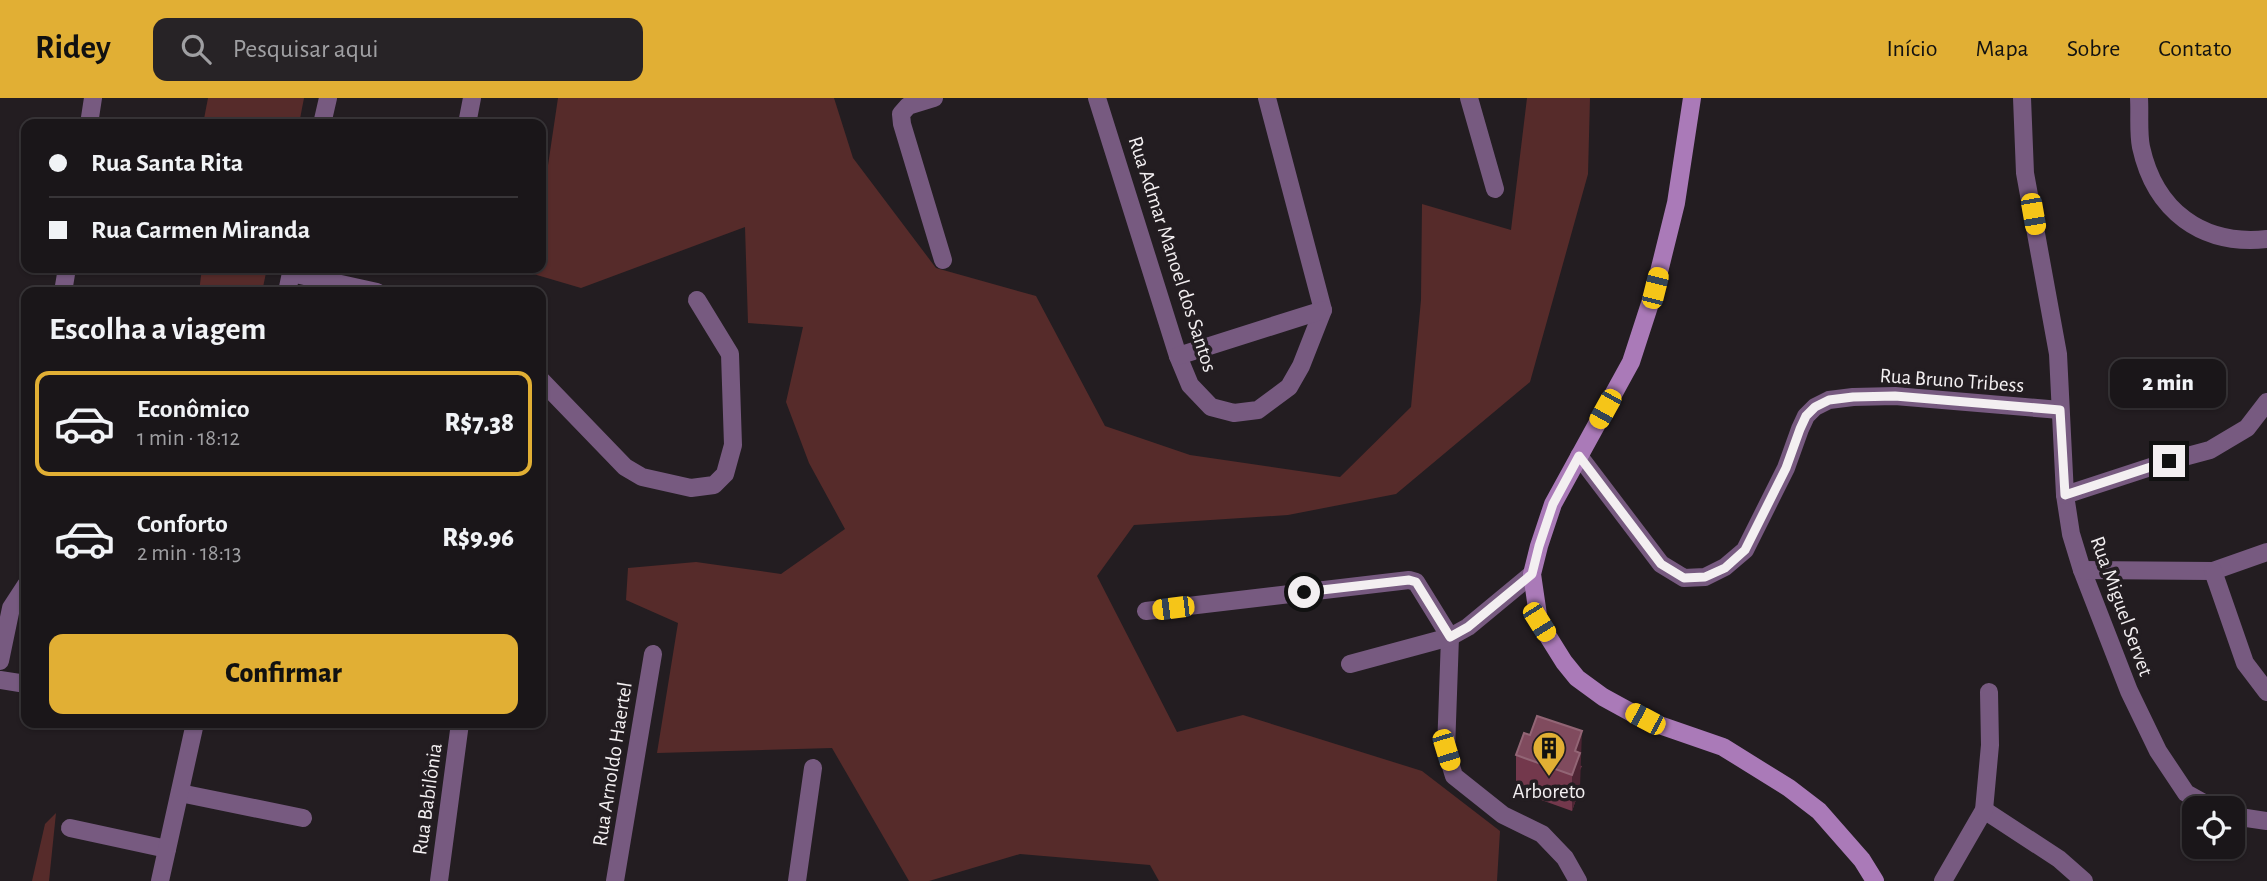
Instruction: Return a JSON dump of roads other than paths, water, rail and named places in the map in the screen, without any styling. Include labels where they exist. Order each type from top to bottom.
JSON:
[{"type":"street","points":[[90,119],[93,98]]},
{"type":"street","points":[[323,119],[328,98]]},
{"type":"street","points":[[468,119],[472,98]]},
{"type":"street","points":[[934,98],[908,106],[901,114],[943,260]]},
{"type":"street","name":"Rua Admar Manoel dos Santos","points":[[1097,98],[1178,356],[1190,385],[1211,407],[1234,413],[1258,411],[1289,387],[1301,366],[1323,310]]},
{"type":"street","points":[[1178,356],[1323,310],[1267,98]]},
{"type":"street","points":[[1469,98],[1495,189]]},
{"type":"street","points":[[1692,98],[1676,203],[1651,301],[1631,362],[1553,504],[1539,546],[1532,574],[1539,622],[1577,678],[1603,697],[1645,719],[1723,747],[1789,788],[1819,811],[1862,860],[1875,881]]},
{"type":"street","name":"Rua Miguel Servet","points":[[2022,98],[2025,173],[2058,354],[2065,495],[2071,534],[2082,570],[2129,691],[2158,751],[2186,793],[2191,796]]},
{"type":"street","points":[[2139,98],[2140,146],[2153,181],[2172,208],[2196,229],[2223,238],[2267,239]]},
{"type":"street","points":[[304,273],[358,287]]},
{"type":"street","points":[[546,385],[625,467],[642,477],[691,488],[713,485],[725,474],[733,445],[730,354],[697,300]]},
{"type":"street","name":"Rua Bruno Tribess","points":[[1579,456],[1661,564],[1684,578],[1705,577],[1725,568],[1745,550],[1786,468],[1806,416],[1822,404],[1853,397],[1895,396],[2060,410]]},
{"type":"street","points":[[2065,495],[2210,450],[2247,428],[2267,402]]},
{"type":"street","points":[[2082,570],[2213,571],[2267,552]]},
{"type":"street","points":[[2213,571],[2245,663],[2267,692]]},
{"type":"street","points":[[1350,664],[1450,637],[1468,627],[1532,574]]},
{"type":"street","points":[[1146,611],[1409,580],[1416,582],[1450,637],[1446,750],[1454,776],[1503,815],[1542,834],[1566,858],[1578,881]]},
{"type":"street","points":[[0,661],[11,608],[21,593]]},
{"type":"street","name":"Rua Arnoldo Haertel","points":[[615,881],[653,654]]},
{"type":"street","points":[[0,680],[21,683]]},
{"type":"street","points":[[1943,881],[1983,810],[1990,745],[1989,692]]},
{"type":"street","points":[[160,881],[194,728]]},
{"type":"street","name":"Rua Babilônia","points":[[439,881],[459,728]]},
{"type":"street","points":[[797,881],[813,768]]},
{"type":"street","points":[[180,793],[303,818]]},
{"type":"street","points":[[1983,810],[2059,859],[2084,881]]},
{"type":"street","points":[[2245,818],[2267,821]]},
{"type":"street","points":[[70,828],[167,849]]},
{"type":"place","name":"Arboreto","points":[[1549,778]]}]
